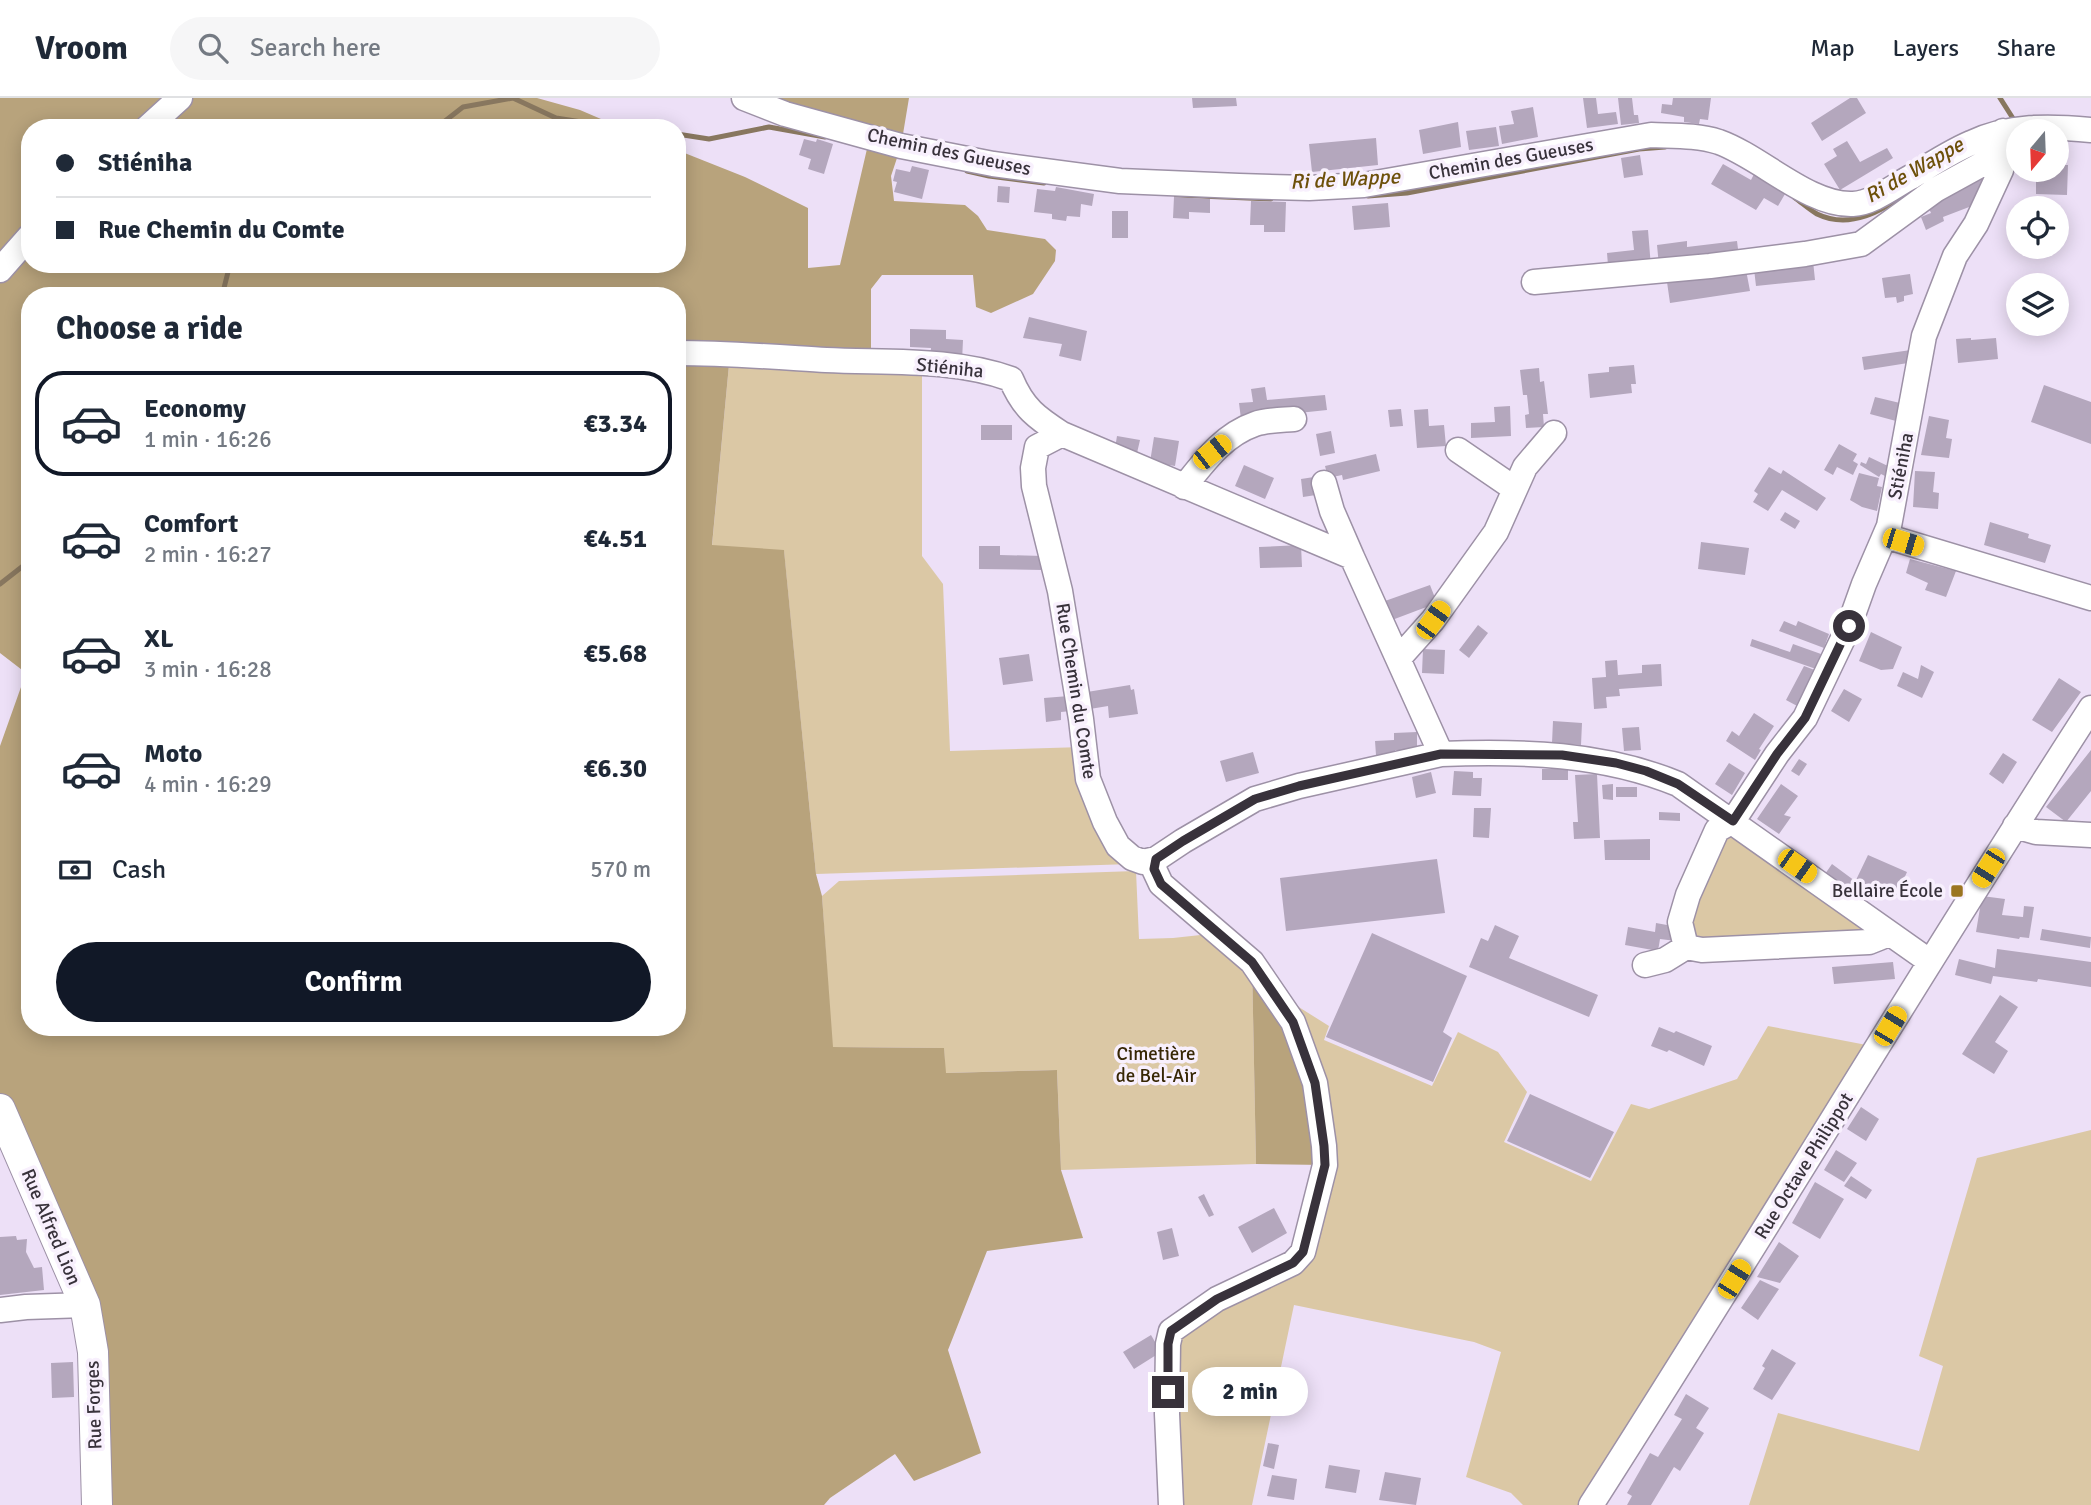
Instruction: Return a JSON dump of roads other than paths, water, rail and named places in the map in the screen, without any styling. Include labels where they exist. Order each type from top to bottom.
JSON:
[{"type":"main road","name":"Rue Alfred Lion","points":[[0,1109],[85,1306]]},
{"type":"main road","name":"Rue Forges","points":[[85,1306],[93,1352],[97,1505]]},
{"type":"street","points":[[157,119],[180,98]]},
{"type":"street","name":"Chemin des Gueuses","points":[[744,98],[785,114],[901,146],[975,160],[1120,181],[1309,188],[1364,185],[1651,135],[1698,136],[1746,154],[1807,191],[1835,202],[1856,204],[1876,197],[1970,143],[2003,131],[2032,127],[2091,130]]},
{"type":"street","points":[[1534,282],[1710,266],[1861,244],[1935,190],[1986,162],[1994,152],[2003,131]]},
{"type":"street","name":"Stiéniha","points":[[1686,947],[1680,922],[1688,895],[1717,830],[1733,821],[1777,754],[1805,718],[1849,626],[1885,536],[1900,476],[1924,336],[1955,256],[1976,224],[2001,170],[2006,151],[2003,131]]},
{"type":"street","points":[[0,270],[21,246]]},
{"type":"street","name":"Stiéniha","points":[[686,353],[964,366],[986,370],[1011,379],[1018,397],[1035,417],[1062,434],[1352,557]]},
{"type":"street","points":[[1184,486],[1212,452],[1238,432],[1257,423],[1294,419]]},
{"type":"street","points":[[1399,658],[1433,620],[1496,532],[1525,467],[1554,433]]},
{"type":"street","name":"Rue Chemin du Comte","points":[[1062,434],[1037,447],[1033,468],[1034,486],[1060,591],[1088,779],[1118,846],[1132,858],[1143,862],[1156,859]]},
{"type":"street","points":[[1458,450],[1515,489]]},
{"type":"street","points":[[1324,483],[1332,511],[1441,754]]},
{"type":"street","points":[[1885,536],[2091,598]]},
{"type":"street","name":"Rue Octave Philippot","points":[[1591,1505],[1715,1310],[1929,961],[2091,708]]},
{"type":"street","points":[[1171,1505],[1167,1414],[1168,1344],[1171,1331],[1217,1299],[1293,1263],[1303,1252],[1325,1165],[1315,1083],[1293,1022],[1252,962],[1161,884],[1154,869],[1156,859],[1255,799],[1299,786],[1441,754],[1562,755],[1616,763],[1678,784],[1929,961]]},
{"type":"street","points":[[2015,826],[2036,832],[2091,835]]},
{"type":"street","points":[[1645,965],[1665,960],[1686,947],[1702,950],[1869,942],[1889,934]]},
{"type":"street","name":"Rue Alfred Lion","points":[[0,1310],[85,1306]]},
{"type":"waterway","name":"Ri de Wappe","points":[[448,119],[463,107],[513,98],[562,119]]},
{"type":"waterway","name":"Ri de Wappe","points":[[2000,98],[2013,119]]},
{"type":"waterway","name":"Ri de Wappe","points":[[686,135],[709,139],[769,127],[825,137]]},
{"type":"waterway","name":"Ri de Wappe","points":[[1368,196],[1407,193],[1639,149],[1665,147]]},
{"type":"waterway","name":"Ri de Wappe","points":[[967,171],[1044,183]]},
{"type":"waterway","name":"Ri de Wappe","points":[[1795,198],[1817,214],[1844,220],[1883,209],[1918,187]]},
{"type":"waterway","name":"Ri de Wappe","points":[[1176,195],[1271,199]]},
{"type":"waterway","name":"Ri de Wappe","points":[[224,287],[228,273]]},
{"type":"waterway","name":"Ri de Wappe","points":[[0,584],[21,568]]},
{"type":"place","name":"Bellaire École","points":[[1957,891]]},
{"type":"park label","name":"Cimetière de Bel-Air","points":[[1156,1065]]}]
